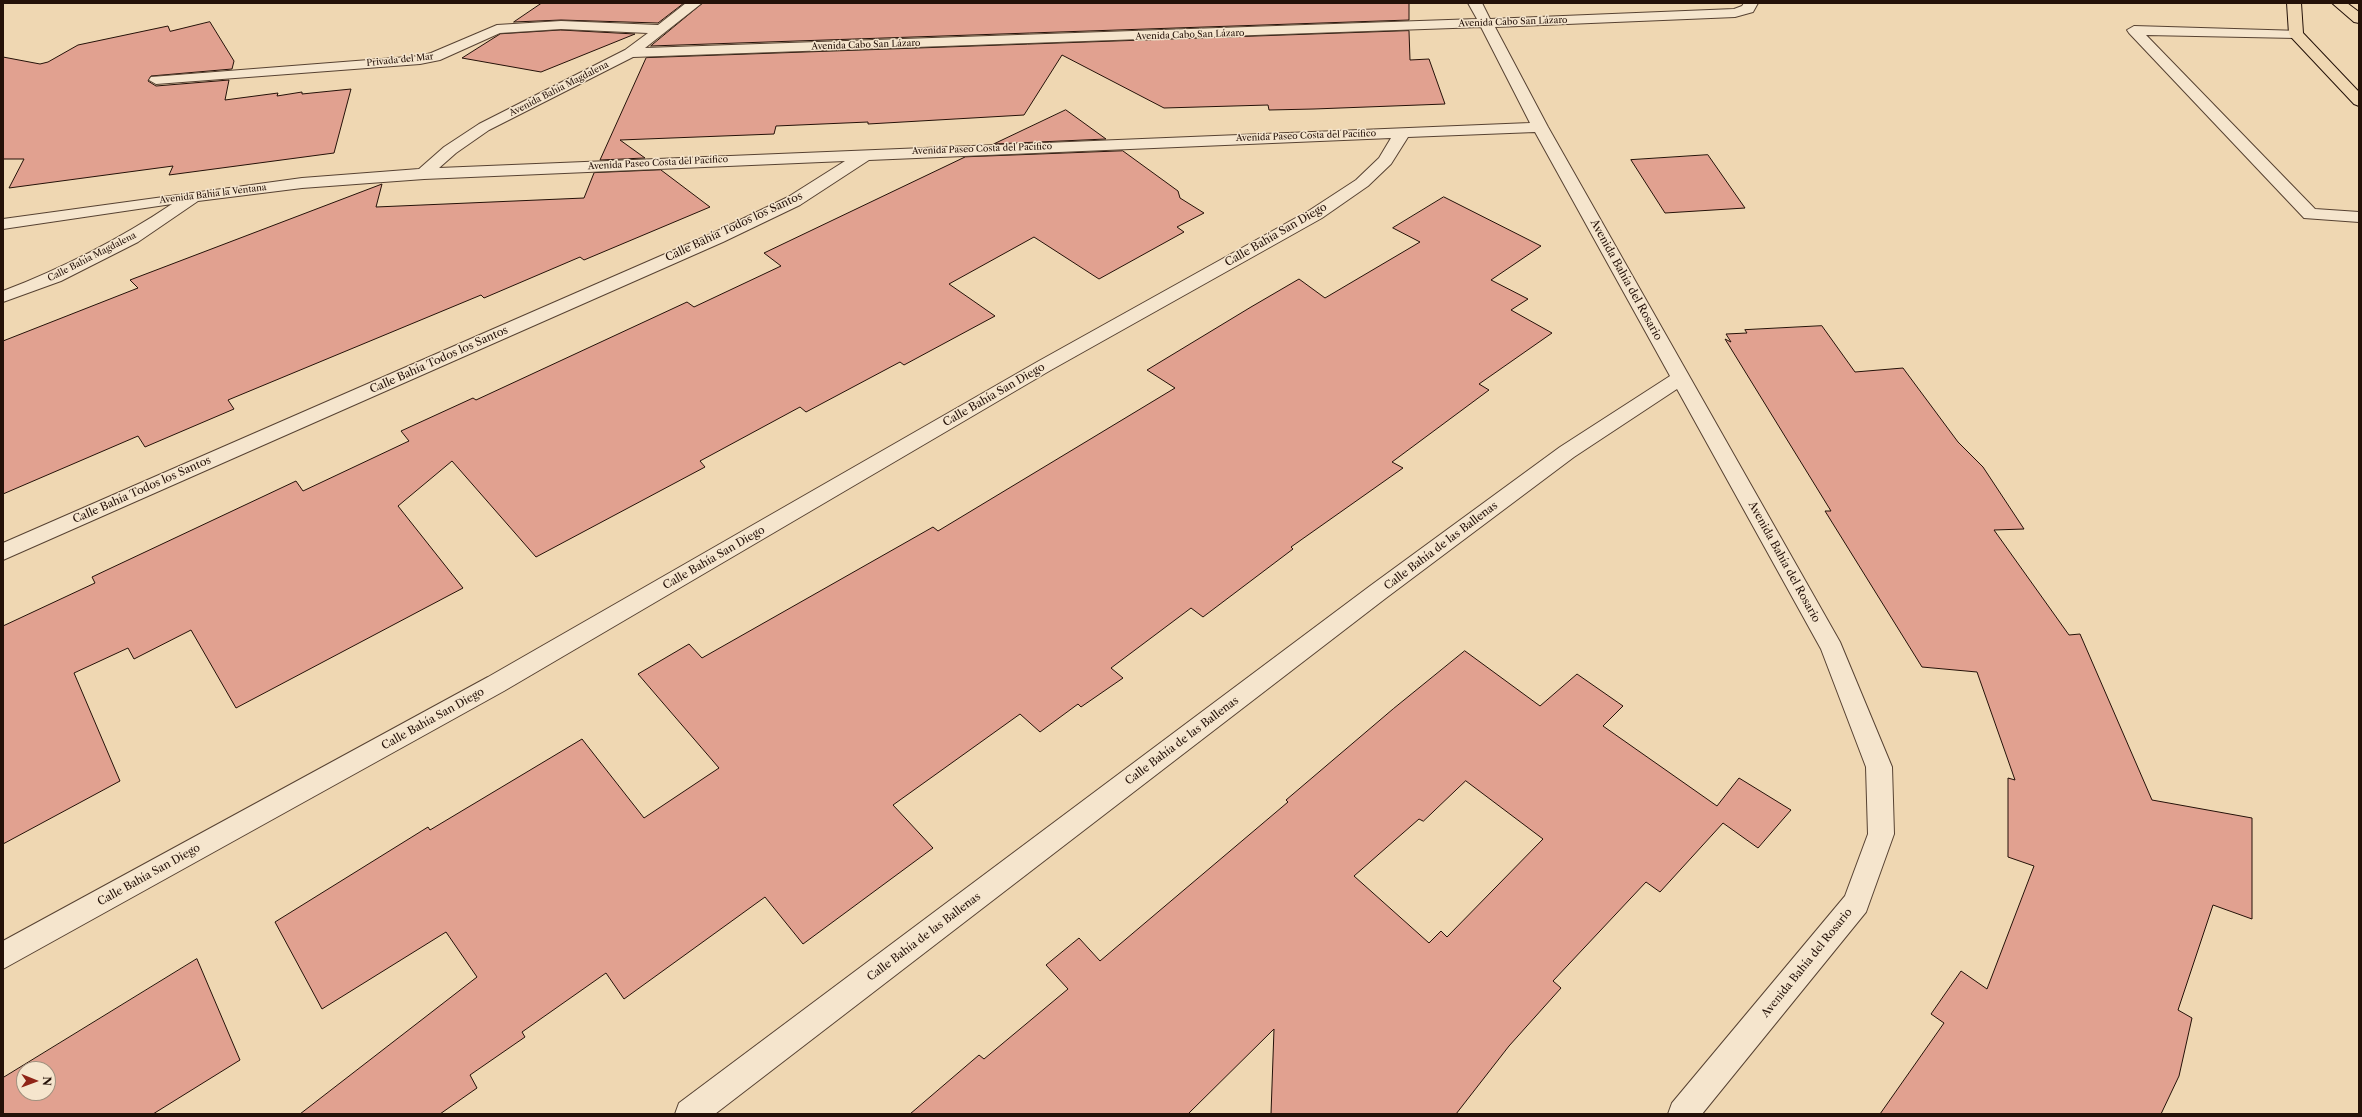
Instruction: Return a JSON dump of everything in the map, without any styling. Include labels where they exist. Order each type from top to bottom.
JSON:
[{"type":"highway","points":[[2294,3],[2296,34],[2359,101]]},
{"type":"highway","points":[[2339,3],[2359,19]]},
{"type":"street","name":"Avenida Bahía Magdalena","points":[[424,174],[450,150],[484,127],[630,53],[695,3]]},
{"type":"street","name":"Avenida Bahía del Rosario","points":[[1474,3],[1540,127],[1832,648],[1879,767],[1881,834],[1856,903],[1683,1114]]},
{"type":"street","name":"Avenida Cabo San Lázaro","points":[[630,53],[1485,24],[1734,13],[1749,6]]},
{"type":"street","name":"Privada del Mar","points":[[156,80],[420,60],[435,57],[497,29],[516,27],[561,25],[663,29]]},
{"type":"street","points":[[2296,34],[2134,30],[2310,214],[2359,217]]},
{"type":"street","name":"Avenida Paseo Costa del Pacífico","points":[[424,174],[867,154],[1540,127]]},
{"type":"street","name":"Calle Bahía San Diego","points":[[3,956],[496,684],[1037,370],[1316,214],[1362,183],[1385,161],[1403,132]]},
{"type":"street","name":"Calle Bahía Todos los Santos","points":[[3,552],[717,238],[794,201],[867,154]]},
{"type":"street","name":"Avenida Bahía la Ventana","points":[[3,224],[195,196],[302,183],[424,174]]},
{"type":"street","name":"Calle Bahía Magdalena","points":[[3,297],[55,277],[132,238],[195,196]]},
{"type":"street","name":"Calle Bahía de las Ballenas","points":[[690,1114],[1372,597],[1567,452],[1681,378]]},
{"type":"building","points":[[542,3],[684,3],[658,23],[561,20],[514,22]]},
{"type":"building","points":[[703,3],[1409,3],[1409,20],[651,46]]},
{"type":"building","points":[[210,22],[234,61],[232,69],[151,76],[148,81],[156,86],[229,80],[225,100],[278,93],[277,96],[302,92],[302,94],[351,89],[334,153],[169,175],[173,166],[9,188],[24,159],[3,159],[3,57],[40,64],[48,62],[78,45],[168,26],[170,31]]},
{"type":"building","points":[[561,30],[635,34],[541,72],[462,58],[500,34]]},
{"type":"building","points":[[1409,31],[1410,60],[1429,59],[1445,104],[1269,110],[1268,105],[1164,108],[1062,55],[1024,115],[868,124],[868,122],[776,126],[774,134],[620,140],[645,158],[600,160],[646,58]]},
{"type":"building","points":[[1066,110],[1106,139],[994,144]]},
{"type":"building","points":[[1123,151],[1178,191],[1180,198],[1204,213],[1177,227],[1184,232],[1099,279],[1034,237],[949,284],[995,316],[904,365],[900,362],[806,412],[800,407],[700,461],[705,467],[536,557],[452,461],[398,506],[463,588],[236,708],[191,630],[134,659],[128,648],[74,673],[120,781],[3,844],[3,626],[95,583],[92,577],[296,481],[303,491],[409,441],[401,431],[473,398],[476,400],[687,302],[694,307],[781,266],[764,253],[965,157]]},
{"type":"building","points":[[1708,155],[1745,208],[1665,213],[1631,160]]},
{"type":"building","points":[[661,170],[710,207],[584,260],[580,257],[484,298],[481,295],[228,400],[234,409],[145,447],[138,436],[3,494],[3,341],[138,288],[130,280],[382,184],[376,207],[584,198],[594,173]]},
{"type":"building","points":[[1444,197],[1541,246],[1491,280],[1528,299],[1511,310],[1552,333],[1479,384],[1489,390],[1392,462],[1403,468],[1291,547],[1293,549],[1203,617],[1191,608],[1111,668],[1123,678],[1081,707],[1078,704],[1040,732],[1020,714],[893,805],[933,848],[803,944],[765,897],[624,999],[606,973],[522,1032],[525,1037],[470,1075],[477,1088],[440,1114],[300,1114],[477,977],[446,932],[322,1009],[275,922],[428,827],[430,830],[582,739],[644,818],[719,768],[638,674],[689,644],[702,658],[933,527],[938,531],[1175,388],[1147,370],[1251,307],[1299,279],[1325,298],[1420,242],[1393,228]]},
{"type":"building","points":[[1822,326],[1855,372],[1903,368],[1958,442],[1983,467],[2024,529],[1994,530],[2069,635],[2080,634],[2152,800],[2252,818],[2252,919],[2213,905],[2178,1010],[2192,1018],[2179,1076],[2161,1114],[1880,1114],[1944,1023],[1931,1014],[1961,971],[1987,989],[2034,866],[2008,857],[2008,778],[2015,780],[1977,672],[1922,667],[1825,511],[1831,511],[1725,339],[1731,342],[1726,334],[1747,333],[1745,330]]},
{"type":"building","points":[[1465,651],[1540,706],[1577,674],[1623,706],[1603,726],[1717,806],[1739,778],[1791,810],[1758,848],[1723,823],[1660,892],[1646,882],[1553,981],[1561,988],[1509,1046],[1456,1114],[1271,1114],[1274,1029],[1188,1114],[910,1114],[979,1055],[984,1059],[1068,989],[1046,965],[1079,938],[1100,961],[1288,802],[1286,800],[1393,709]],"holes":[[[1466,781],[1543,839],[1447,937],[1441,931],[1429,943],[1354,876],[1419,819],[1423,821]]]},
{"type":"building","points":[[197,959],[240,1060],[153,1114],[3,1114],[3,1078],[16,1070],[16,1101],[56,1101],[56,1061],[31,1061]]}]
